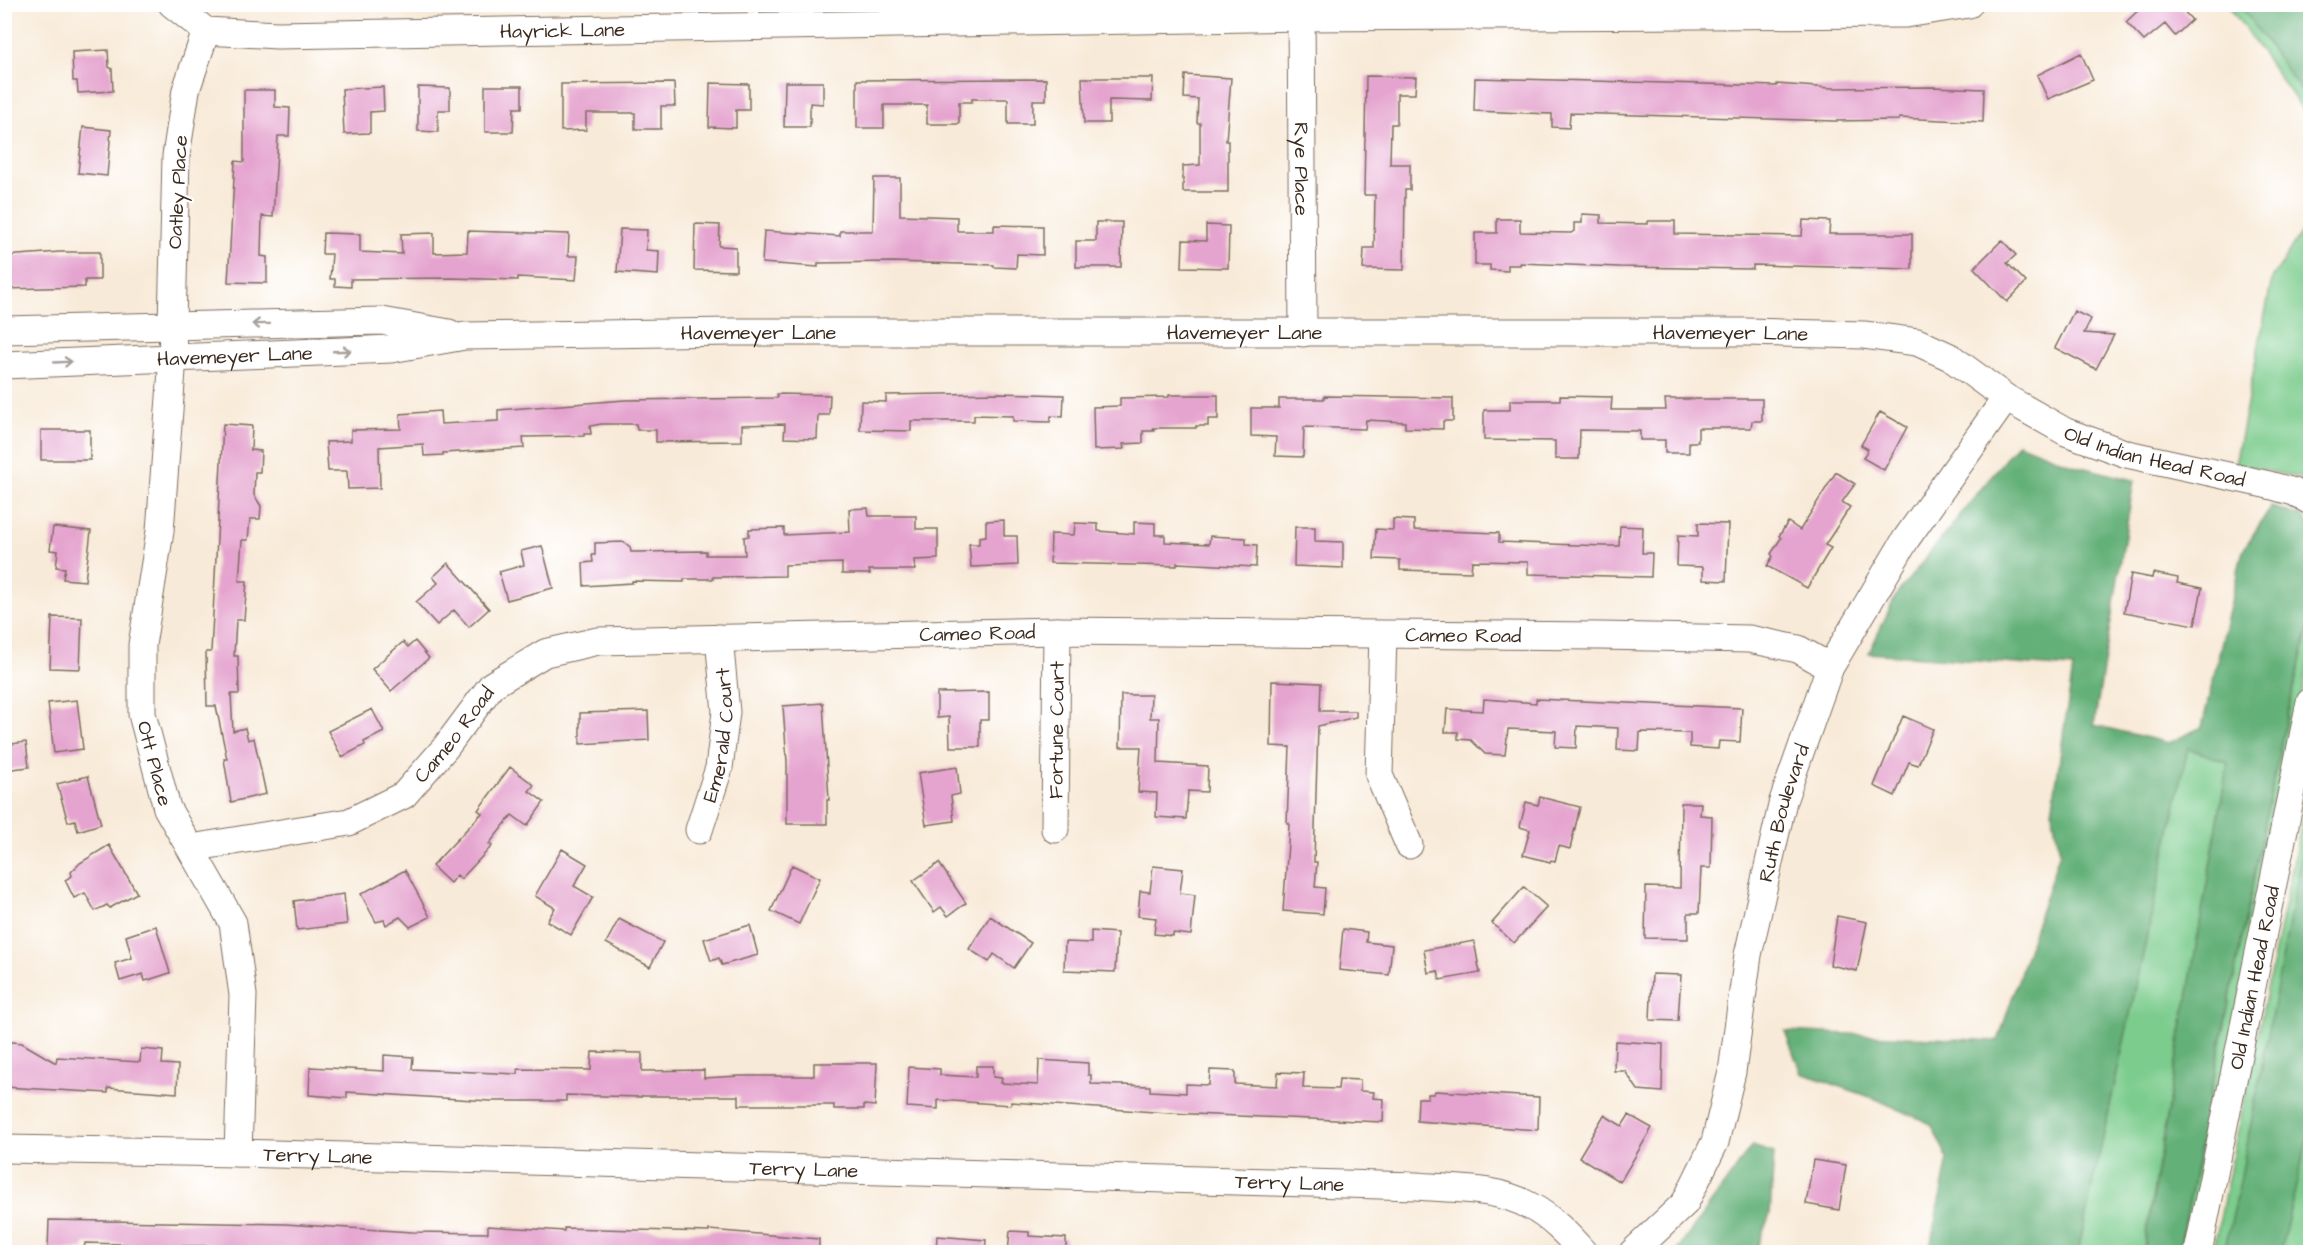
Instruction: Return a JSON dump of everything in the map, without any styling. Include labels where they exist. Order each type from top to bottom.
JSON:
[{"type":"street","points":[[172,4],[206,31]]},
{"type":"street","name":"Hayrick Lane","points":[[206,31],[277,35],[1301,11],[1906,14],[1969,4]]},
{"type":"street","name":"Rye Place","points":[[1301,11],[1303,333]]},
{"type":"street","name":"Oatley Place","points":[[173,357],[177,156],[186,90],[206,31]]},
{"type":"street","name":"Havemeyer Lane","points":[[4,330],[382,321],[465,336]]},
{"type":"street","name":"Havemeyer Lane","points":[[4,365],[391,350],[465,336],[732,332],[1746,332],[1887,337],[1917,342],[1935,350],[2006,398]]},
{"type":"street","name":"Ott Place","points":[[173,357],[160,531],[142,645],[142,714],[167,808],[232,923],[243,995],[238,1153]]},
{"type":"street","name":"Old Indian Head Road","points":[[2006,398],[2066,432],[2103,447],[2269,485],[2294,492],[2310,501]]},
{"type":"street","name":"Ruth Boulevard","points":[[1633,1252],[1685,1203],[1715,1142],[1732,1072],[1748,955],[1783,801],[1830,667],[1906,539],[2006,398]]},
{"type":"street","name":"Cameo Road","points":[[191,848],[349,822],[404,795],[445,748],[492,685],[545,652],[598,640],[1057,631],[1749,639],[1798,649],[1830,667]]},
{"type":"street","name":"Fortune Court","points":[[1054,829],[1057,631]]},
{"type":"street","points":[[1383,635],[1379,775],[1409,845]]},
{"type":"street","name":"Emerald Court","points":[[699,830],[719,768],[726,712],[719,638]]},
{"type":"street","name":"Old Indian Head Road","points":[[2198,1252],[2310,702]]},
{"type":"street","name":"Terry Lane","points":[[4,1149],[238,1153],[1416,1186],[1493,1193],[1530,1206],[1563,1230],[1582,1252]]},
{"type":"green space","points":[[2228,5],[2310,5],[2310,120]]},
{"type":"green space","points":[[2240,5],[2310,5],[2310,102],[2309,102]]},
{"type":"green space","points":[[2310,218],[2310,480],[2235,464],[2272,279]]},
{"type":"green space","points":[[2018,443],[2073,465],[2134,480],[2094,725],[2169,743],[2202,727],[2243,550],[2271,507],[2304,517],[2310,527],[2310,621],[2283,732],[2179,1252],[2143,1252],[2228,763],[2188,748],[2078,1252],[1929,1252],[1948,1159],[1931,1124],[1876,1099],[1801,1073],[1785,1031],[1998,1041],[2060,852],[2052,812],[2073,668],[1869,653],[1896,595]]},
{"type":"green space","points":[[2310,622],[2310,656],[2188,1252],[2179,1252],[2283,732]]},
{"type":"green space","points":[[2188,747],[2228,763],[2143,1252],[2078,1252]]},
{"type":"green space","points":[[2310,780],[2310,1234],[2307,1252],[2213,1252]]},
{"type":"green space","points":[[2310,812],[2310,1129],[2280,1252],[2224,1252],[2237,1197]]},
{"type":"green space","points":[[1752,1146],[1774,1153],[1770,1214],[1755,1252],[1676,1252]]},
{"type":"building","points":[[2145,4],[2177,4],[2192,20],[2175,36],[2165,24],[2144,41],[2126,22]]},
{"type":"building","points":[[108,50],[113,91],[78,93],[77,81],[73,81],[72,52]]},
{"type":"building","points":[[2081,53],[2093,80],[2048,99],[2037,75]]},
{"type":"building","points":[[1185,75],[1231,78],[1226,141],[1228,141],[1228,192],[1183,192],[1183,166],[1200,165],[1198,99],[1184,98]]},
{"type":"building","points":[[1366,76],[1416,77],[1415,94],[1397,94],[1397,124],[1391,124],[1390,164],[1410,164],[1410,190],[1405,190],[1404,270],[1363,269],[1364,248],[1374,248],[1375,195],[1364,195]]},
{"type":"building","points":[[1082,78],[1153,78],[1152,101],[1109,100],[1109,123],[1084,123]]},
{"type":"building","points":[[1475,78],[1777,86],[1777,84],[1830,88],[1984,89],[1983,122],[1899,118],[1899,120],[1834,121],[1570,113],[1569,128],[1552,127],[1552,114],[1474,111]]},
{"type":"building","points":[[1046,79],[1046,100],[1033,100],[1033,124],[1008,124],[1008,99],[972,99],[972,102],[959,102],[959,124],[927,124],[927,105],[884,105],[884,128],[857,128],[857,80]]},
{"type":"building","points":[[785,82],[823,82],[823,104],[810,103],[810,127],[784,127]]},
{"type":"building","points":[[674,83],[675,106],[661,106],[661,129],[635,129],[635,113],[586,113],[586,130],[561,131],[561,84]]},
{"type":"building","points":[[710,83],[749,84],[749,110],[736,110],[736,128],[709,127]]},
{"type":"building","points":[[485,86],[522,86],[522,108],[514,108],[513,132],[485,132]]},
{"type":"building","points":[[383,87],[384,111],[370,112],[370,133],[344,134],[342,89]]},
{"type":"building","points":[[418,87],[450,88],[450,110],[438,110],[438,132],[418,131]]},
{"type":"building","points":[[244,90],[275,90],[275,107],[290,108],[289,136],[278,136],[273,217],[262,216],[261,256],[267,257],[267,283],[228,282],[235,161],[244,162]]},
{"type":"building","points":[[83,127],[111,130],[107,176],[78,173]]},
{"type":"building","points":[[874,178],[900,178],[900,215],[957,217],[957,231],[994,231],[994,225],[1043,226],[1043,255],[1017,254],[1016,268],[994,267],[994,265],[893,262],[818,263],[818,267],[762,263],[764,231],[840,236],[840,231],[873,231]]},
{"type":"building","points":[[1582,214],[1601,215],[1601,223],[1648,224],[1648,221],[1675,221],[1675,234],[1802,236],[1803,220],[1830,221],[1829,234],[1912,234],[1912,269],[1753,265],[1753,269],[1619,267],[1520,263],[1520,265],[1508,265],[1508,271],[1490,270],[1490,265],[1475,265],[1475,233],[1497,233],[1497,219],[1520,219],[1520,232],[1571,233],[1574,231],[1574,223],[1582,223]]},
{"type":"building","points":[[1096,222],[1122,222],[1121,267],[1076,267],[1076,241],[1096,241]]},
{"type":"building","points":[[695,224],[720,225],[719,246],[736,247],[736,271],[694,270]]},
{"type":"building","points":[[1206,225],[1229,226],[1228,268],[1182,267],[1183,240],[1206,241]]},
{"type":"building","points":[[620,229],[647,230],[646,250],[659,251],[658,275],[617,272]]},
{"type":"building","points":[[468,231],[569,234],[568,256],[578,256],[576,280],[518,277],[518,280],[351,279],[351,287],[335,286],[335,279],[330,279],[332,254],[322,254],[323,233],[360,234],[360,252],[402,254],[401,234],[434,233],[434,253],[467,252]]},
{"type":"building","points":[[2002,240],[2016,255],[2007,263],[2026,282],[2007,302],[1974,268]]},
{"type":"building","points":[[100,252],[100,280],[85,280],[85,287],[4,289],[4,256]]},
{"type":"building","points":[[2074,311],[2091,319],[2084,333],[2114,335],[2096,369],[2055,348]]},
{"type":"building","points":[[999,393],[1064,395],[1063,417],[1051,416],[1050,422],[1013,421],[1013,416],[974,415],[974,421],[911,421],[911,431],[860,430],[861,401],[886,402],[886,395]]},
{"type":"building","points":[[777,394],[830,395],[829,415],[818,415],[817,439],[784,438],[785,424],[742,425],[742,441],[656,442],[656,430],[637,430],[636,424],[601,424],[590,426],[591,434],[584,434],[584,436],[523,437],[524,448],[424,456],[423,444],[379,447],[380,488],[348,489],[347,471],[328,471],[326,442],[351,441],[351,430],[401,429],[400,414],[440,411],[441,424],[498,421],[498,410],[625,400],[777,398]]},
{"type":"building","points":[[1169,395],[1218,395],[1218,419],[1208,419],[1208,426],[1196,426],[1196,428],[1153,428],[1154,431],[1143,431],[1143,443],[1123,444],[1124,449],[1094,450],[1093,407],[1120,406],[1120,398],[1169,397]]},
{"type":"building","points":[[1324,396],[1453,398],[1453,421],[1443,421],[1443,429],[1405,428],[1405,422],[1366,420],[1365,429],[1304,427],[1303,457],[1275,456],[1276,437],[1251,436],[1251,408],[1279,408],[1279,399],[1324,399]]},
{"type":"building","points":[[1560,396],[1612,397],[1611,410],[1666,410],[1665,399],[1762,399],[1762,421],[1752,421],[1751,428],[1698,428],[1698,442],[1689,442],[1689,453],[1665,453],[1665,440],[1640,440],[1640,431],[1580,430],[1579,459],[1555,459],[1555,441],[1484,440],[1484,410],[1510,410],[1510,400],[1560,400]]},
{"type":"building","points":[[1880,412],[1907,427],[1884,470],[1863,458],[1868,449],[1861,445]]},
{"type":"building","points":[[223,424],[252,426],[251,450],[261,451],[260,472],[255,472],[254,495],[261,506],[260,519],[250,519],[248,540],[242,540],[239,581],[247,581],[244,620],[236,620],[234,656],[238,656],[239,694],[231,694],[233,731],[245,728],[248,740],[254,738],[266,794],[231,802],[224,759],[227,759],[216,706],[207,706],[206,652],[211,652]]},
{"type":"building","points":[[41,430],[90,430],[90,460],[41,460]]},
{"type":"building","points":[[1836,472],[1855,484],[1842,502],[1850,507],[1825,545],[1831,548],[1807,588],[1767,566],[1781,538],[1779,536],[1788,522],[1800,530]]},
{"type":"building","points":[[868,508],[869,516],[916,516],[916,529],[938,529],[938,559],[914,560],[915,570],[869,570],[870,574],[842,574],[842,563],[785,565],[785,576],[713,577],[713,579],[684,579],[684,582],[632,581],[632,583],[584,586],[583,563],[593,562],[595,543],[624,542],[630,547],[631,552],[706,551],[706,555],[745,555],[744,537],[749,536],[749,529],[784,528],[784,535],[850,532],[849,509]]},
{"type":"building","points":[[1393,519],[1414,520],[1414,530],[1499,533],[1499,542],[1604,546],[1619,546],[1620,526],[1643,527],[1642,553],[1652,553],[1651,577],[1528,574],[1528,562],[1472,561],[1471,572],[1400,570],[1400,560],[1374,559],[1376,529],[1393,530]]},
{"type":"building","points":[[1004,520],[1004,536],[1017,536],[1018,565],[971,567],[969,544],[979,544],[979,537],[986,536],[986,521]]},
{"type":"building","points":[[1134,522],[1155,523],[1155,535],[1165,535],[1165,542],[1209,544],[1210,536],[1246,538],[1246,544],[1257,545],[1256,567],[1177,563],[1177,566],[1050,563],[1051,534],[1074,535],[1075,523],[1098,524],[1098,531],[1134,534]]},
{"type":"building","points":[[1698,523],[1728,524],[1726,581],[1703,580],[1703,567],[1677,566],[1678,535],[1698,536]]},
{"type":"building","points":[[53,527],[91,531],[85,581],[63,579],[65,568],[56,567],[58,551],[50,550]]},
{"type":"building","points":[[1295,527],[1315,527],[1315,541],[1343,542],[1343,568],[1294,566]]},
{"type":"building","points":[[542,546],[553,588],[507,600],[499,572],[524,565],[521,551]]},
{"type":"building","points":[[448,563],[489,609],[469,627],[454,610],[437,625],[416,602],[438,583],[433,577]]},
{"type":"building","points":[[2153,573],[2178,578],[2177,583],[2202,588],[2195,625],[2124,612],[2131,574],[2152,578]]},
{"type":"building","points":[[52,617],[82,618],[80,669],[50,668]]},
{"type":"building","points":[[415,641],[429,658],[391,691],[372,669],[403,642],[408,647]]},
{"type":"building","points":[[1272,681],[1321,683],[1320,711],[1356,711],[1356,717],[1318,726],[1314,862],[1317,862],[1315,887],[1325,888],[1323,914],[1283,911],[1289,823],[1287,823],[1290,747],[1271,746]]},
{"type":"building","points":[[989,692],[989,720],[980,720],[980,747],[950,747],[949,717],[937,718],[937,693]]},
{"type":"building","points":[[1121,695],[1151,695],[1150,718],[1159,718],[1158,763],[1208,766],[1207,792],[1188,791],[1186,819],[1156,817],[1157,793],[1138,792],[1141,747],[1120,747]]},
{"type":"building","points":[[1484,699],[1536,703],[1536,699],[1742,708],[1740,742],[1719,741],[1718,749],[1690,747],[1690,733],[1640,732],[1639,751],[1617,750],[1618,728],[1577,726],[1576,748],[1555,747],[1556,731],[1508,729],[1505,755],[1485,754],[1471,740],[1458,739],[1458,732],[1445,732],[1447,709],[1483,711]]},
{"type":"building","points":[[77,700],[83,749],[54,753],[48,703]]},
{"type":"building","points":[[823,703],[829,800],[827,800],[827,824],[787,824],[787,762],[783,706]]},
{"type":"building","points":[[372,709],[384,732],[342,757],[328,731]]},
{"type":"building","points":[[648,711],[649,740],[580,744],[580,713]]},
{"type":"building","points":[[1903,716],[1933,729],[1918,765],[1909,762],[1895,796],[1874,786]]},
{"type":"building","points":[[26,742],[29,767],[4,770],[4,745]]},
{"type":"building","points":[[510,767],[534,785],[529,791],[544,802],[527,826],[512,815],[489,844],[492,846],[461,879],[457,875],[450,883],[432,866],[482,813],[478,810]]},
{"type":"building","points":[[957,767],[960,794],[951,796],[954,821],[926,825],[918,773]]},
{"type":"building","points":[[88,776],[101,824],[78,831],[75,820],[68,822],[57,784]]},
{"type":"building","points":[[1540,797],[1580,807],[1570,849],[1559,846],[1555,861],[1550,862],[1523,855],[1530,830],[1520,827],[1526,802],[1538,805]]},
{"type":"building","points":[[1681,803],[1701,803],[1700,815],[1712,816],[1711,868],[1701,868],[1699,913],[1688,913],[1688,939],[1645,938],[1646,887],[1680,888]]},
{"type":"building","points":[[109,845],[137,893],[110,908],[107,905],[95,911],[85,893],[74,898],[65,880],[72,876],[71,872],[80,863]]},
{"type":"building","points":[[562,849],[587,864],[574,886],[593,897],[571,935],[547,921],[555,908],[535,896]]},
{"type":"building","points":[[939,863],[966,903],[948,916],[941,907],[934,912],[913,881]]},
{"type":"building","points":[[792,865],[820,878],[799,924],[771,911]]},
{"type":"building","points":[[1153,866],[1183,869],[1180,893],[1195,895],[1191,935],[1154,934],[1156,918],[1138,916],[1140,891],[1150,892]]},
{"type":"building","points":[[405,870],[430,917],[410,927],[400,917],[386,925],[384,920],[376,922],[361,894]]},
{"type":"building","points":[[1524,887],[1547,907],[1514,943],[1492,923]]},
{"type":"building","points":[[344,894],[347,924],[297,930],[294,901]]},
{"type":"building","points":[[990,916],[1031,943],[1014,968],[994,954],[989,962],[969,949]]},
{"type":"building","points":[[1837,916],[1867,922],[1857,971],[1830,965]]},
{"type":"building","points":[[619,919],[663,942],[650,967],[606,943]]},
{"type":"building","points":[[750,925],[758,955],[722,965],[719,958],[711,961],[704,939]]},
{"type":"building","points":[[156,926],[170,973],[145,981],[143,974],[120,981],[115,963],[132,958],[126,936]]},
{"type":"building","points":[[1343,929],[1367,932],[1366,942],[1392,945],[1389,975],[1339,970]]},
{"type":"building","points":[[1091,931],[1117,933],[1115,972],[1064,970],[1065,942],[1091,943]]},
{"type":"building","points":[[1474,941],[1480,973],[1440,980],[1438,971],[1428,973],[1424,950]]},
{"type":"building","points":[[1652,974],[1681,975],[1678,1021],[1650,1020]]},
{"type":"building","points":[[4,1041],[22,1043],[56,1063],[57,1057],[140,1062],[141,1049],[163,1051],[162,1064],[178,1065],[177,1093],[108,1088],[108,1093],[4,1087]]},
{"type":"building","points":[[1615,1041],[1663,1044],[1662,1092],[1638,1090],[1625,1071],[1614,1071]]},
{"type":"building","points":[[592,1052],[642,1053],[642,1071],[704,1070],[704,1078],[814,1076],[814,1063],[877,1063],[875,1106],[864,1105],[864,1109],[834,1109],[834,1105],[739,1105],[739,1096],[566,1095],[566,1101],[490,1101],[347,1092],[347,1098],[309,1095],[310,1067],[384,1071],[384,1055],[413,1057],[412,1069],[518,1074],[518,1069],[591,1070]]},
{"type":"building","points":[[1039,1060],[1088,1063],[1091,1084],[1150,1086],[1150,1091],[1186,1093],[1186,1084],[1209,1085],[1210,1070],[1235,1071],[1235,1084],[1277,1086],[1278,1072],[1304,1073],[1303,1088],[1338,1089],[1339,1079],[1360,1080],[1360,1091],[1374,1092],[1373,1098],[1384,1099],[1383,1122],[1169,1113],[1011,1102],[1011,1105],[938,1100],[938,1109],[907,1107],[909,1067],[940,1069],[940,1075],[976,1077],[976,1066],[993,1066],[993,1077],[1002,1078],[1001,1083],[1038,1085]]},
{"type":"building","points":[[1435,1091],[1539,1097],[1538,1130],[1417,1121],[1418,1098],[1428,1098],[1428,1094],[1434,1094]]},
{"type":"building","points":[[1604,1115],[1622,1126],[1629,1115],[1652,1128],[1620,1182],[1579,1157]]},
{"type":"building","points":[[1813,1160],[1846,1165],[1839,1210],[1806,1204]]},
{"type":"building","points":[[49,1220],[285,1224],[412,1232],[488,1233],[488,1226],[564,1231],[564,1228],[709,1232],[709,1230],[819,1239],[819,1252],[208,1252],[208,1246],[159,1246],[159,1251],[124,1250],[124,1244],[85,1243],[84,1249],[48,1249]]},
{"type":"building","points":[[1010,1231],[1029,1232],[1029,1236],[1066,1238],[1066,1252],[1008,1252]]},
{"type":"building","points":[[937,1236],[986,1240],[985,1252],[936,1252]]}]
